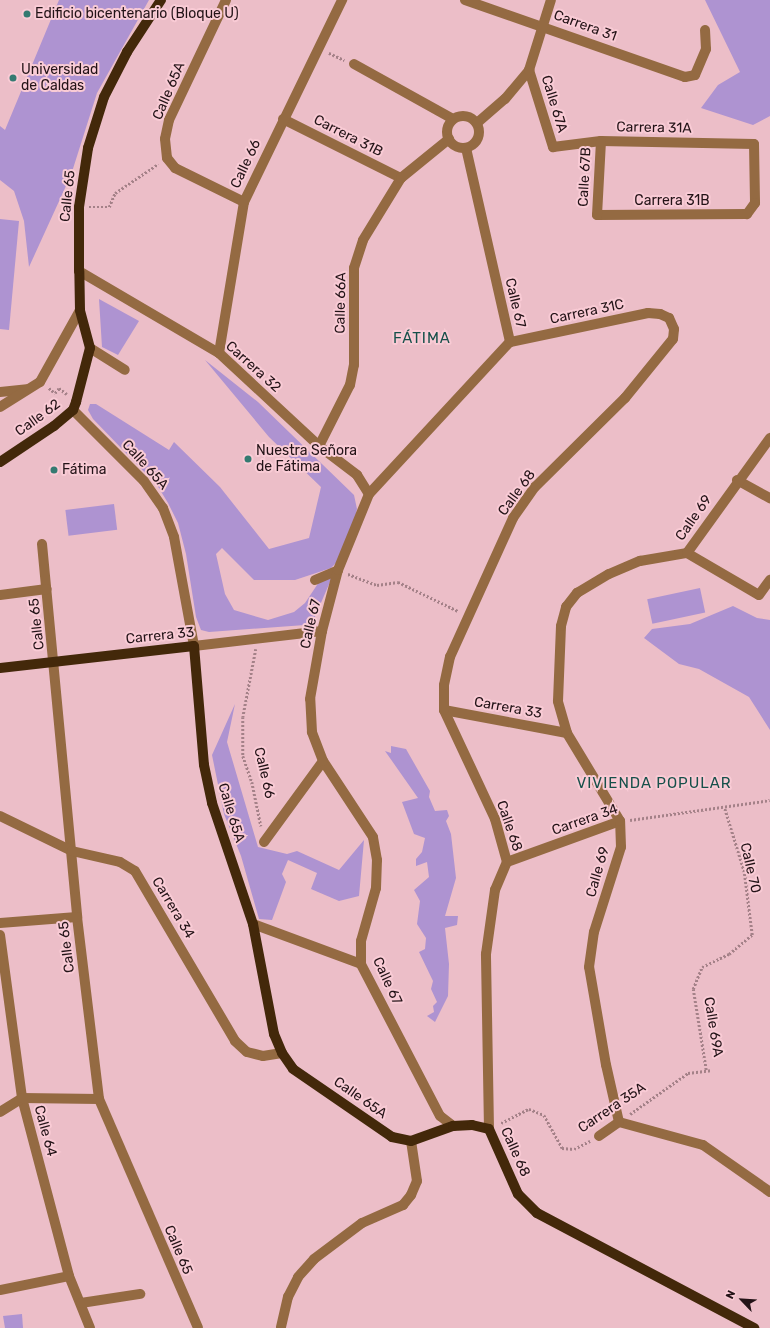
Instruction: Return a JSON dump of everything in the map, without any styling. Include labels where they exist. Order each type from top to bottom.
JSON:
[{"type":"main road","name":"Calle 65","points":[[75,406],[90,348],[80,310],[79,271],[79,207],[88,148],[104,97],[127,52],[161,0]]},
{"type":"main road","name":"Calle 62","points":[[0,462],[54,426],[75,406]]},
{"type":"main road","name":"Carrera 33","points":[[0,668],[194,646]]},
{"type":"main road","name":"Calle 65A","points":[[194,646],[204,765],[212,803],[253,924],[274,1034],[282,1053],[293,1069],[392,1137],[411,1141]]},
{"type":"main road","points":[[411,1141],[453,1126],[472,1125],[489,1129]]},
{"type":"main road","name":"Calle 68","points":[[489,1129],[518,1194],[538,1213],[754,1328]]},
{"type":"street","name":"Calle 65A","points":[[167,158],[165,139],[169,120],[226,0]]},
{"type":"street","name":"Calle 66","points":[[219,353],[244,202],[342,0]]},
{"type":"street","name":"Carrera 31","points":[[467,0],[685,77],[695,75],[706,49],[705,30]]},
{"type":"street","points":[[477,123],[504,99],[529,70],[551,0]]},
{"type":"street","points":[[354,64],[453,119]]},
{"type":"street","name":"Calle 67A","points":[[529,70],[553,147]]},
{"type":"street","points":[[463,115],[474,119],[477,123],[478,139],[466,148],[456,146],[449,139],[447,128],[453,119],[463,115]]},
{"type":"street","name":"Carrera 31B","points":[[283,119],[401,178]]},
{"type":"street","name":"Calle 66A","points":[[319,446],[350,385],[354,365],[354,268],[363,240],[401,178],[449,139]]},
{"type":"street","name":"Carrera 31A","points":[[553,147],[601,142],[754,144],[755,203],[747,214]]},
{"type":"street","name":"Calle 67B","points":[[597,215],[601,142]]},
{"type":"street","name":"Calle 67","points":[[453,1126],[440,1116],[361,964],[362,941],[376,888],[377,860],[373,837],[323,761],[312,732],[310,699],[322,631],[338,570],[369,494],[510,342],[466,148]]},
{"type":"street","points":[[167,158],[175,168],[244,202]]},
{"type":"street","name":"Carrera 31B","points":[[597,215],[747,214]]},
{"type":"street","name":"Carrera 32","points":[[79,271],[219,353],[319,446],[357,476],[369,494]]},
{"type":"street","points":[[0,407],[40,382],[80,310]]},
{"type":"street","name":"Carrera 31C","points":[[510,342],[648,314],[660,314],[669,318]]},
{"type":"street","name":"Calle 68","points":[[489,1129],[486,954],[495,890],[507,862],[495,819],[444,710],[444,685],[450,657],[470,617],[513,518],[535,487],[625,398],[673,339],[674,329],[669,318]]},
{"type":"street","points":[[90,348],[125,370]]},
{"type":"street","points":[[0,392],[31,388]]},
{"type":"street","name":"Calle 65A","points":[[75,406],[144,481],[163,508],[174,537],[194,646]]},
{"type":"street","name":"Calle 69","points":[[619,1122],[606,1065],[589,967],[594,932],[621,847],[620,821],[567,733],[558,701],[561,626],[566,607],[577,593],[609,574],[640,561],[687,553],[737,480],[770,438]]},
{"type":"street","points":[[737,480],[770,498]]},
{"type":"street","name":"Calle 65","points":[[42,544],[55,661],[77,918],[99,1099],[198,1328]]},
{"type":"street","points":[[687,553],[759,596],[770,580]]},
{"type":"street","points":[[315,580],[338,570]]},
{"type":"street","points":[[0,595],[47,589]]},
{"type":"street","name":"Carrera 33","points":[[194,646],[322,631]]},
{"type":"street","name":"Carrera 33","points":[[444,710],[567,733]]},
{"type":"street","points":[[264,842],[323,761]]},
{"type":"street","name":"Carrera 34","points":[[0,816],[72,852],[120,862],[135,871],[235,1040],[247,1052],[263,1056],[282,1053]]},
{"type":"street","name":"Carrera 34","points":[[507,862],[620,821]]},
{"type":"street","points":[[0,923],[77,918]]},
{"type":"street","points":[[253,924],[361,964]]},
{"type":"street","name":"Calle 64","points":[[0,934],[22,1098],[68,1276],[81,1302],[90,1328]]},
{"type":"street","points":[[0,1112],[22,1098],[99,1099]]},
{"type":"street","points":[[619,1122],[703,1145],[770,1192]]},
{"type":"street","name":"Carrera 35A","points":[[599,1136],[619,1122]]},
{"type":"street","points":[[281,1327],[288,1297],[298,1277],[314,1259],[362,1222],[403,1205],[411,1195],[417,1181],[411,1141]]},
{"type":"street","points":[[0,1290],[68,1276]]},
{"type":"street","points":[[81,1302],[140,1294]]},
{"type":"path","points":[[318,48],[354,64]]},
{"type":"path","points":[[79,207],[108,207],[115,194],[167,158]]},
{"type":"path","points":[[40,382],[55,393],[59,388],[75,406]]},
{"type":"path","points":[[338,570],[377,586],[398,582],[470,617]]},
{"type":"path","name":"Calle 66","points":[[258,639],[254,668],[242,717],[242,756],[252,782],[264,842]]},
{"type":"path","name":"Carrera 34","points":[[620,821],[770,800]]},
{"type":"path","name":"Calle 70","points":[[702,967],[729,954],[752,935],[744,872],[724,807]]},
{"type":"path","name":"Calle 69A","points":[[702,967],[693,988],[706,1070]]},
{"type":"path","name":"Carrera 35A","points":[[619,1122],[688,1073],[711,1070]]},
{"type":"path","name":"Carrera 35A","points":[[489,1129],[529,1109],[544,1115],[562,1148],[566,1150],[574,1149],[599,1136]]},
{"type":"shaded area","points":[[59,0],[149,0],[97,93],[71,175],[29,267],[24,221],[14,191],[0,180],[0,126],[5,130]]},
{"type":"shaded area","points":[[705,0],[770,0],[770,116],[753,125],[701,108],[718,85],[740,72]]},
{"type":"shaded area","points":[[0,219],[19,221],[9,330],[0,329]]},
{"type":"shaded area","points":[[99,299],[139,321],[118,355],[102,347]]},
{"type":"shaded area","points":[[205,360],[258,402],[354,495],[357,509],[354,523],[339,560],[331,568],[295,580],[254,580],[222,548],[216,554],[225,594],[234,610],[268,620],[294,612],[305,603],[319,582],[333,575],[314,619],[305,625],[209,632],[201,630],[196,617],[186,554],[178,523],[168,503],[157,485],[93,419],[88,410],[90,404],[96,404],[169,450],[174,442],[220,487],[269,549],[309,538],[321,487],[269,437]]},
{"type":"shaded area","points":[[114,504],[117,530],[69,536],[65,510]]},
{"type":"shaded area","points":[[700,588],[705,612],[652,624],[647,599]]},
{"type":"shaded area","points":[[733,606],[757,618],[770,620],[770,730],[749,697],[699,669],[679,664],[644,638],[652,629],[690,624]]},
{"type":"shaded area","points":[[235,704],[227,742],[258,847],[287,854],[297,851],[339,870],[364,840],[359,896],[339,901],[311,889],[317,873],[288,860],[282,874],[286,882],[272,920],[259,919],[241,856],[224,814],[212,755]]},
{"type":"shaded area","points":[[391,746],[406,749],[430,791],[429,797],[435,811],[447,810],[449,816],[446,821],[451,834],[456,878],[445,916],[458,916],[457,925],[445,928],[449,964],[448,996],[435,1022],[427,1016],[434,1012],[433,1006],[437,1002],[431,989],[433,981],[419,952],[425,949],[426,938],[417,924],[420,901],[414,890],[429,877],[427,862],[416,866],[416,859],[422,852],[425,838],[414,834],[402,802],[418,798],[385,751],[391,753]]},
{"type":"shaded area","points":[[22,1314],[23,1328],[5,1328],[3,1316]]},
{"type":"place","name":"Edificio bicentenario (Bloque U)","points":[[27,14]]},
{"type":"place","name":"Universidad de Caldas","points":[[13,78]]},
{"type":"place","name":"Nuestra Señora de Fátima","points":[[248,459]]},
{"type":"place","name":"Fátima","points":[[54,470]]},
{"type":"district","name":"FÁTIMA","points":[[422,339]]},
{"type":"district","name":"VIVIENDA POPULAR","points":[[654,784]]}]
